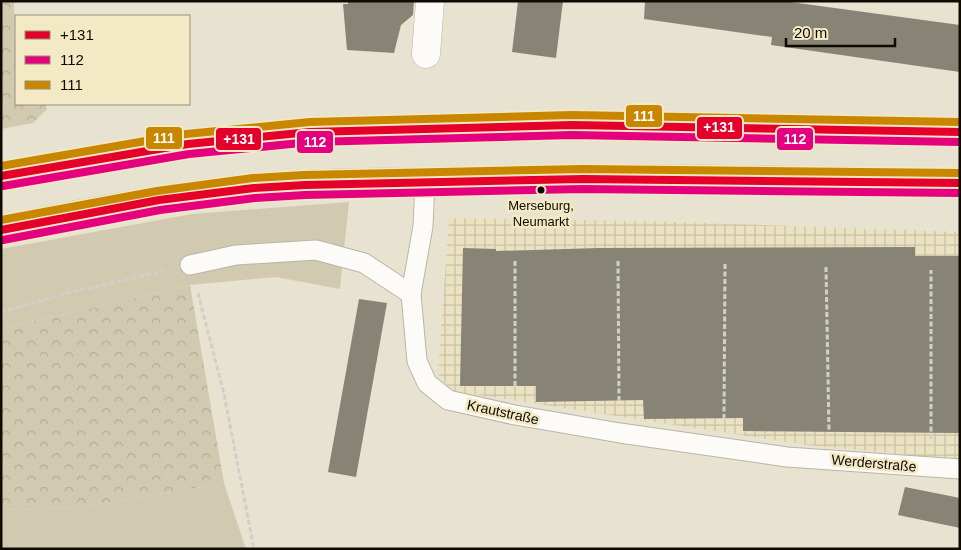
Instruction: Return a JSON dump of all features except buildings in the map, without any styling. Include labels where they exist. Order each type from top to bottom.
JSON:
[{"type":"main road","points":[[426,54],[430,1]]},
{"type":"main road","points":[[1,176],[188,144],[310,132],[572,125],[960,132]]},
{"type":"main road","points":[[1,230],[74,215],[254,188],[343,182],[553,179],[960,184]]},
{"type":"lane","name":"Krautstraße","points":[[425,182],[423,226],[411,294],[417,361],[426,383],[448,400],[515,415],[620,434],[787,457]]},
{"type":"lane","points":[[190,265],[236,255],[316,250],[364,263],[411,294]]},
{"type":"lane","name":"Werderstraße","points":[[787,457],[960,469]]},
{"type":"path","points":[[1,9],[4,1]]},
{"type":"path","points":[[515,259],[515,415]]},
{"type":"path","points":[[618,261],[620,434]]},
{"type":"path","points":[[724,449],[725,264]]},
{"type":"path","points":[[1,312],[67,293],[190,265],[224,394],[254,549]]},
{"type":"path","points":[[826,267],[829,460]]},
{"type":"path","points":[[931,270],[931,468]]},
{"type":"shaded area","points":[[449,218],[647,221],[960,232],[960,460],[807,445],[452,391],[438,374]]},
{"type":"green space","points":[[1,1],[14,1],[15,105],[45,105],[47,109],[33,123],[1,129]]},
{"type":"green space","points":[[349,202],[340,289],[276,277],[190,285],[1,329],[1,249],[192,214]]},
{"type":"green space","points":[[190,285],[224,483],[75,508],[1,510],[1,329]]},
{"type":"green space","points":[[224,483],[246,549],[1,549],[1,510],[75,508]]},
{"type":"transit line","name":"111","points":[[1,166],[186,134],[310,122],[572,115],[960,122]]},
{"type":"transit line","name":"+131","points":[[1,176],[188,144],[310,132],[572,125],[960,132]]},
{"type":"transit line","name":"112","points":[[3,186],[189,154],[311,142],[572,135],[960,142]]},
{"type":"transit line","name":"111","points":[[1,220],[157,191],[253,178],[304,175],[583,169],[960,173]]},
{"type":"transit line","name":"+131","points":[[1,230],[159,200],[254,188],[305,185],[583,179],[960,183]]},
{"type":"transit line","name":"112","points":[[3,240],[160,210],[255,198],[305,195],[583,189],[960,193]]},
{"type":"place","name":"Merseburg, Neumarkt","points":[[541,190]]}]
